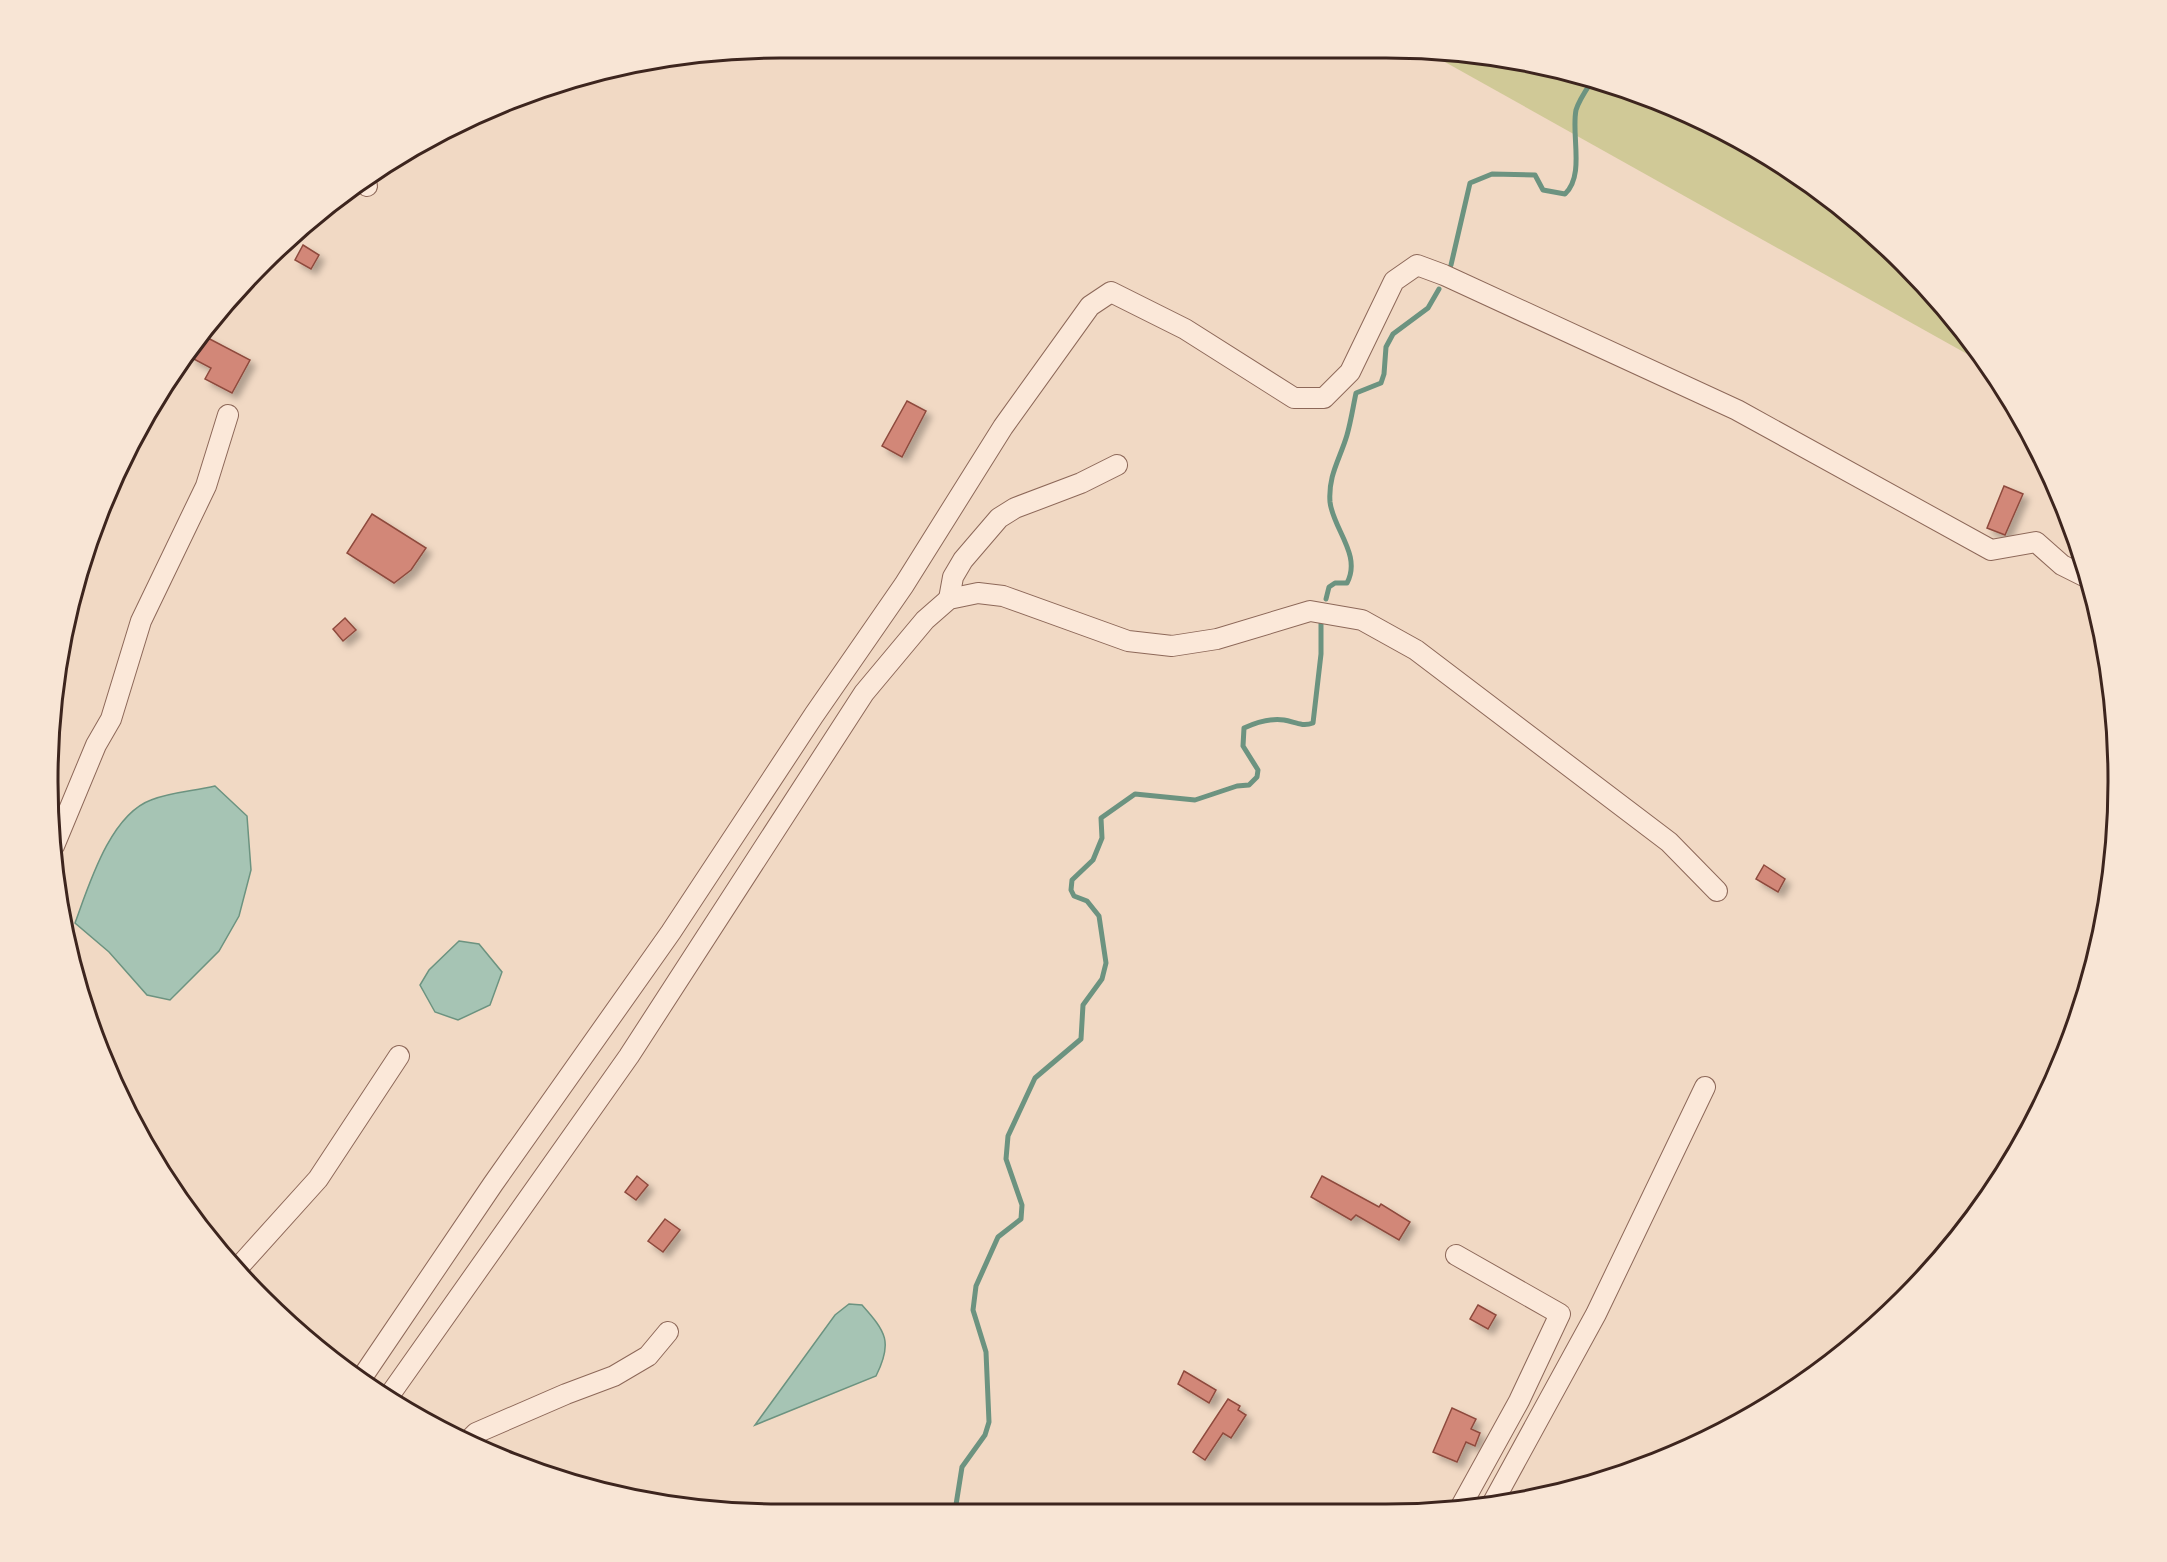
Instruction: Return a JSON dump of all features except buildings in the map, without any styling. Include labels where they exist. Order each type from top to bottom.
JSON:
[{"type":"lane","points":[[366,1372],[493,1184],[671,932],[814,715],[904,585],[1003,427],[1090,306],[1111,292],[1185,329],[1294,398],[1324,398],[1350,372],[1394,281],[1416,265],[1444,275],[1737,410],[1991,550],[2036,542],[2062,565],[2077,573]]},
{"type":"lane","points":[[60,831],[96,745],[111,718],[141,621],[206,486],[228,415]]},
{"type":"lane","points":[[950,599],[953,577],[963,560],[999,518],[1015,508],[1081,483],[1117,465]]},
{"type":"lane","points":[[393,1390],[629,1056],[864,693],[925,620],[950,599],[978,593],[1003,596],[1128,642],[1172,646],[1217,639],[1310,611],[1362,620],[1416,650],[1669,842],[1717,891]]},
{"type":"lane","points":[[243,1262],[318,1179],[399,1056]]},
{"type":"lane","points":[[1497,1494],[1596,1314],[1705,1087]]},
{"type":"lane","points":[[1456,1256],[1560,1314],[1519,1401],[1465,1499]]},
{"type":"lane","points":[[474,1435],[566,1394],[614,1376],[648,1356],[668,1332]]},
{"type":"shaded area","points":[[1443,61],[1527,72],[1573,83],[1662,113],[1747,155],[1826,208],[1862,238],[1897,270],[1969,355]]},
{"type":"shaded area","points":[[215,786],[247,816],[251,870],[239,916],[219,951],[170,1000],[147,995],[109,952],[75,923],[94,871],[113,835],[124,820],[137,808],[151,800]]},
{"type":"shaded area","points":[[459,941],[479,944],[502,972],[490,1005],[458,1020],[435,1012],[420,985],[429,970]]},
{"type":"shaded area","points":[[849,1304],[862,1305],[877,1323],[884,1338],[884,1354],[876,1376],[755,1425],[835,1315]]},
{"type":"waterway","points":[[1451,265],[1470,183],[1492,174],[1535,175],[1543,190],[1565,194],[1571,186],[1576,166],[1576,110],[1588,88]]},
{"type":"waterway","points":[[1326,599],[1329,587],[1335,583],[1347,583],[1351,573],[1349,552],[1332,512],[1330,492],[1356,393],[1381,383],[1386,347],[1393,334],[1428,308],[1439,289]]},
{"type":"waterway","points":[[956,1504],[962,1467],[985,1435],[989,1422],[986,1352],[973,1310],[976,1286],[998,1237],[1021,1219],[1022,1205],[1006,1159],[1008,1136],[1035,1078],[1081,1039],[1083,1005],[1102,979],[1106,963],[1099,916],[1087,901],[1074,896],[1071,890],[1072,880],[1093,860],[1102,838],[1101,818],[1135,794],[1195,800],[1237,786],[1249,785],[1257,777],[1258,770],[1243,746],[1244,728],[1259,722],[1274,720],[1302,724],[1313,723],[1321,654],[1321,624]]}]
